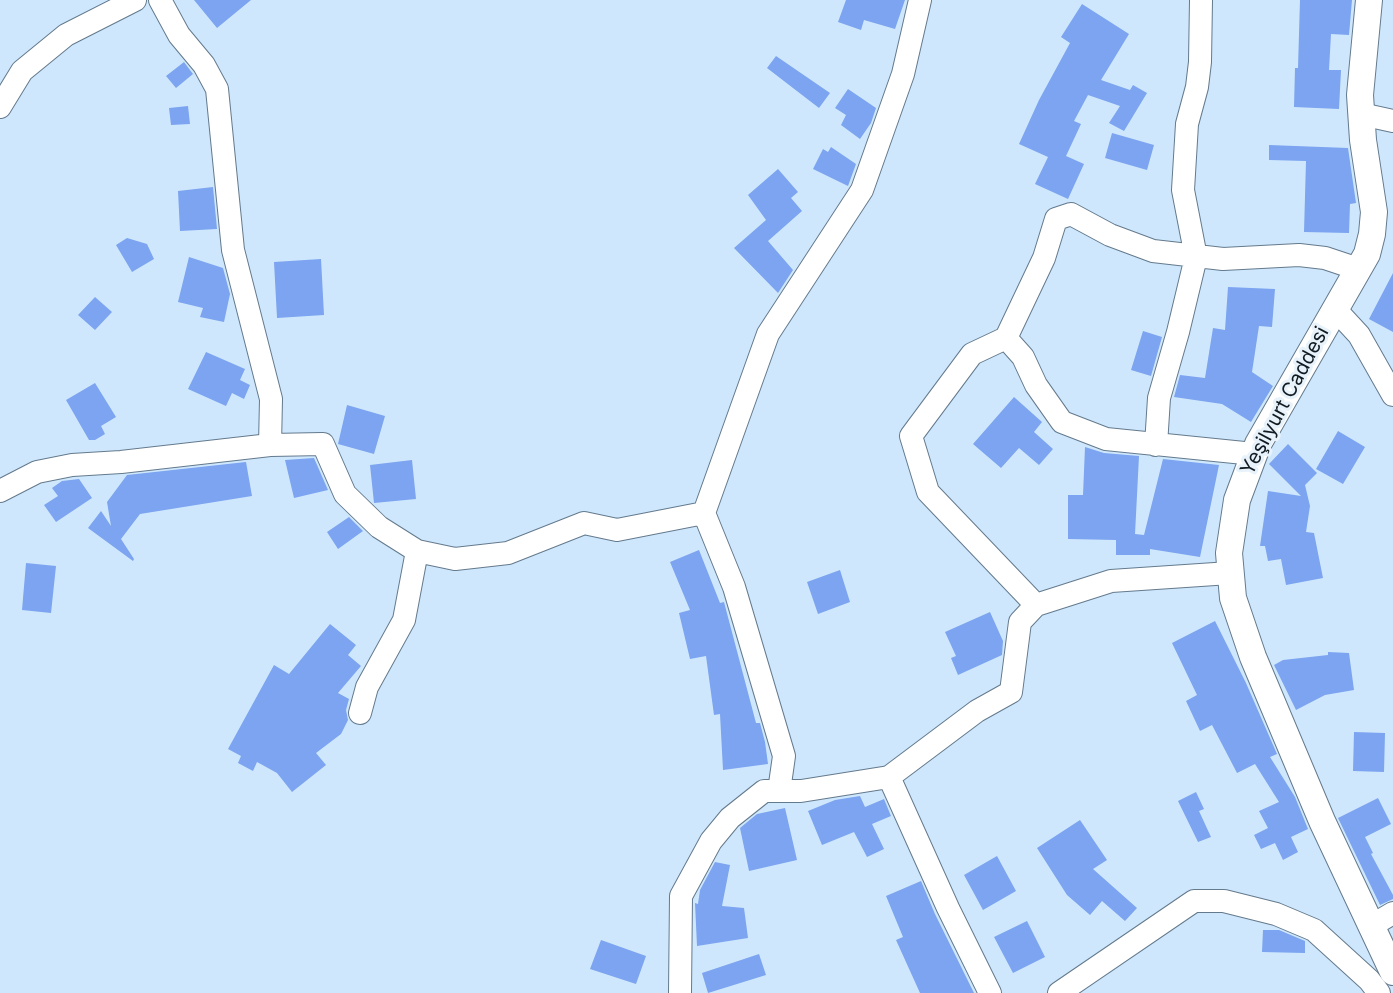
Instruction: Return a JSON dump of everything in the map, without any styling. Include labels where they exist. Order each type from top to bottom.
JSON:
[{"type":"main road","name":"Yeşilyurt Caddesi","points":[[1369,0],[1360,95],[1374,212],[1372,234],[1367,254],[1243,478],[1231,526],[1230,573],[1233,598],[1253,657],[1322,821],[1382,920],[1393,972]]},
{"type":"street","points":[[0,107],[22,71],[66,35],[135,0]]},
{"type":"street","points":[[160,0],[179,35],[204,65],[217,89],[233,250],[271,399],[270,445]]},
{"type":"street","points":[[779,791],[784,756],[734,587],[704,513],[768,334],[862,190],[903,74],[920,0]]},
{"type":"street","points":[[1156,445],[1159,398],[1196,257],[1183,190],[1187,124],[1199,74],[1201,0]]},
{"type":"street","points":[[1361,114],[1393,121]]},
{"type":"street","points":[[1036,605],[928,492],[911,436],[972,354],[1006,338],[1044,258],[1056,219],[1071,214],[1110,235],[1153,251],[1223,259],[1299,255],[1325,258],[1358,269]]},
{"type":"street","points":[[1335,309],[1359,335],[1393,395]]},
{"type":"street","points":[[1006,338],[1023,357],[1036,385],[1062,422],[1106,439],[1254,454]]},
{"type":"street","points":[[0,491],[37,472],[72,465],[270,445],[323,444],[345,494],[379,527],[417,551],[455,559],[508,553],[584,523],[617,530],[704,513]]},
{"type":"street","points":[[360,713],[367,687],[404,620],[417,551]]},
{"type":"street","points":[[680,993],[681,896],[711,841],[730,818],[764,791],[801,791],[889,777],[977,711],[1011,692],[1020,622],[1036,605],[1111,581],[1230,573]]},
{"type":"street","points":[[889,777],[990,993]]},
{"type":"street","points":[[1059,993],[1194,901],[1224,901],[1276,914],[1314,930],[1379,993]]},
{"type":"building","points":[[194,0],[251,0],[217,28]]},
{"type":"building","points":[[846,0],[905,0],[895,29],[864,20],[861,30],[838,22]]},
{"type":"building","points":[[1300,0],[1352,0],[1349,35],[1331,34],[1329,70],[1341,70],[1339,109],[1294,107]]},
{"type":"building","points":[[1082,4],[1129,34],[1101,80],[1130,90],[1133,85],[1147,93],[1124,131],[1109,123],[1120,106],[1088,95],[1074,121],[1081,124],[1066,156],[1084,164],[1068,199],[1035,184],[1048,157],[1019,144],[1070,43],[1061,37]]},
{"type":"building","points":[[776,56],[830,93],[819,108],[767,68]]},
{"type":"building","points":[[184,62],[193,74],[176,88],[166,76]]},
{"type":"building","points":[[848,89],[876,108],[871,123],[860,139],[841,125],[846,115],[835,108]]},
{"type":"building","points":[[188,106],[190,124],[171,125],[169,108]]},
{"type":"building","points":[[1112,133],[1154,145],[1147,170],[1105,158]]},
{"type":"building","points":[[1269,145],[1348,148],[1356,203],[1350,204],[1349,233],[1304,232],[1306,161],[1269,160]]},
{"type":"building","points":[[831,147],[856,164],[848,186],[813,169],[823,149],[828,152]]},
{"type":"building","points":[[778,169],[798,192],[791,198],[802,211],[768,241],[793,270],[778,293],[734,248],[766,220],[748,195]]},
{"type":"building","points":[[213,187],[217,229],[180,231],[178,191]]},
{"type":"building","points":[[127,238],[147,244],[154,259],[132,272],[116,245]]},
{"type":"building","points":[[189,257],[223,268],[230,294],[224,322],[200,317],[203,308],[178,302]]},
{"type":"building","points":[[321,259],[324,315],[277,318],[274,262]]},
{"type":"building","points":[[1393,273],[1393,332],[1369,319]]},
{"type":"building","points":[[1228,287],[1275,289],[1272,327],[1259,326],[1252,372],[1273,386],[1251,422],[1222,404],[1174,397],[1180,375],[1205,378],[1213,328],[1225,330]]},
{"type":"building","points":[[95,297],[112,312],[95,330],[78,315]]},
{"type":"building","points":[[1143,331],[1162,337],[1151,376],[1131,370]]},
{"type":"building","points":[[206,352],[245,369],[240,380],[250,385],[244,399],[232,393],[226,406],[188,389]]},
{"type":"building","points":[[95,383],[116,417],[101,426],[105,434],[89,440],[66,400]]},
{"type":"building","points":[[1014,397],[1042,422],[1034,432],[1053,449],[1039,465],[1019,448],[1001,468],[973,444]]},
{"type":"building","points":[[347,405],[385,416],[374,454],[338,444]]},
{"type":"building","points":[[1338,431],[1365,447],[1343,484],[1316,469]]},
{"type":"building","points":[[1288,444],[1317,473],[1305,485],[1310,506],[1306,532],[1314,533],[1323,578],[1286,585],[1281,559],[1268,561],[1265,546],[1260,546],[1268,491],[1301,496],[1269,464]]},
{"type":"building","points":[[1085,447],[1104,453],[1139,456],[1135,534],[1144,535],[1163,459],[1219,465],[1200,557],[1150,549],[1150,555],[1116,555],[1116,540],[1068,539],[1068,495],[1083,495]]},
{"type":"building","points":[[314,458],[328,490],[294,498],[285,460]]},
{"type":"building","points":[[412,460],[416,499],[374,503],[370,465]]},
{"type":"building","points":[[246,462],[252,496],[140,514],[121,539],[133,561],[88,528],[101,511],[111,526],[107,502],[127,475]]},
{"type":"building","points":[[79,479],[92,498],[56,522],[44,505],[58,496],[52,488],[62,481]]},
{"type":"building","points":[[349,517],[363,531],[338,549],[327,532]]},
{"type":"building","points":[[699,550],[720,603],[724,602],[756,723],[760,723],[768,764],[723,770],[720,714],[714,715],[706,656],[690,659],[679,613],[690,610],[670,562]]},
{"type":"building","points":[[26,563],[56,566],[51,613],[22,610]]},
{"type":"building","points":[[840,570],[850,602],[818,614],[807,582]]},
{"type":"building","points":[[990,612],[1003,641],[1002,655],[958,675],[951,658],[956,656],[945,632]]},
{"type":"building","points":[[1215,621],[1277,754],[1270,757],[1295,797],[1308,829],[1291,837],[1298,852],[1283,860],[1275,843],[1261,849],[1254,835],[1268,828],[1259,811],[1279,802],[1255,764],[1237,773],[1212,725],[1200,731],[1186,701],[1197,695],[1172,643]]},
{"type":"building","points":[[330,624],[356,645],[348,655],[361,666],[338,693],[349,699],[346,710],[348,720],[341,734],[316,753],[326,765],[292,792],[277,773],[257,762],[253,771],[238,763],[241,756],[228,749],[274,665],[289,674]]},
{"type":"building","points":[[1328,652],[1349,653],[1354,690],[1325,695],[1296,710],[1274,665],[1283,660],[1328,655]]},
{"type":"building","points":[[1354,732],[1385,733],[1384,772],[1353,771]]},
{"type":"building","points":[[1196,792],[1204,809],[1199,811],[1211,837],[1198,842],[1178,801]]},
{"type":"building","points":[[860,796],[865,807],[884,799],[891,816],[872,824],[884,849],[867,857],[854,832],[822,845],[808,811],[835,800]]},
{"type":"building","points":[[1378,798],[1391,824],[1365,837],[1393,895],[1393,899],[1380,905],[1338,818]]},
{"type":"building","points":[[785,808],[797,860],[749,871],[740,828],[757,814]]},
{"type":"building","points":[[1080,820],[1107,860],[1093,869],[1137,908],[1125,921],[1102,901],[1090,915],[1067,895],[1037,848]]},
{"type":"building","points":[[997,856],[1016,891],[983,910],[964,875]]},
{"type":"building","points":[[715,862],[730,865],[722,906],[744,908],[748,938],[697,946],[695,903],[698,904],[700,890]]},
{"type":"building","points":[[921,881],[974,993],[920,993],[896,940],[903,937],[886,896]]},
{"type":"building","points":[[1027,921],[1045,957],[1013,973],[994,937]]},
{"type":"building","points":[[1263,930],[1279,930],[1305,941],[1305,953],[1262,952]]},
{"type":"building","points":[[601,940],[646,956],[636,984],[590,969]]},
{"type":"building","points":[[759,954],[766,975],[708,993],[702,973]]}]
